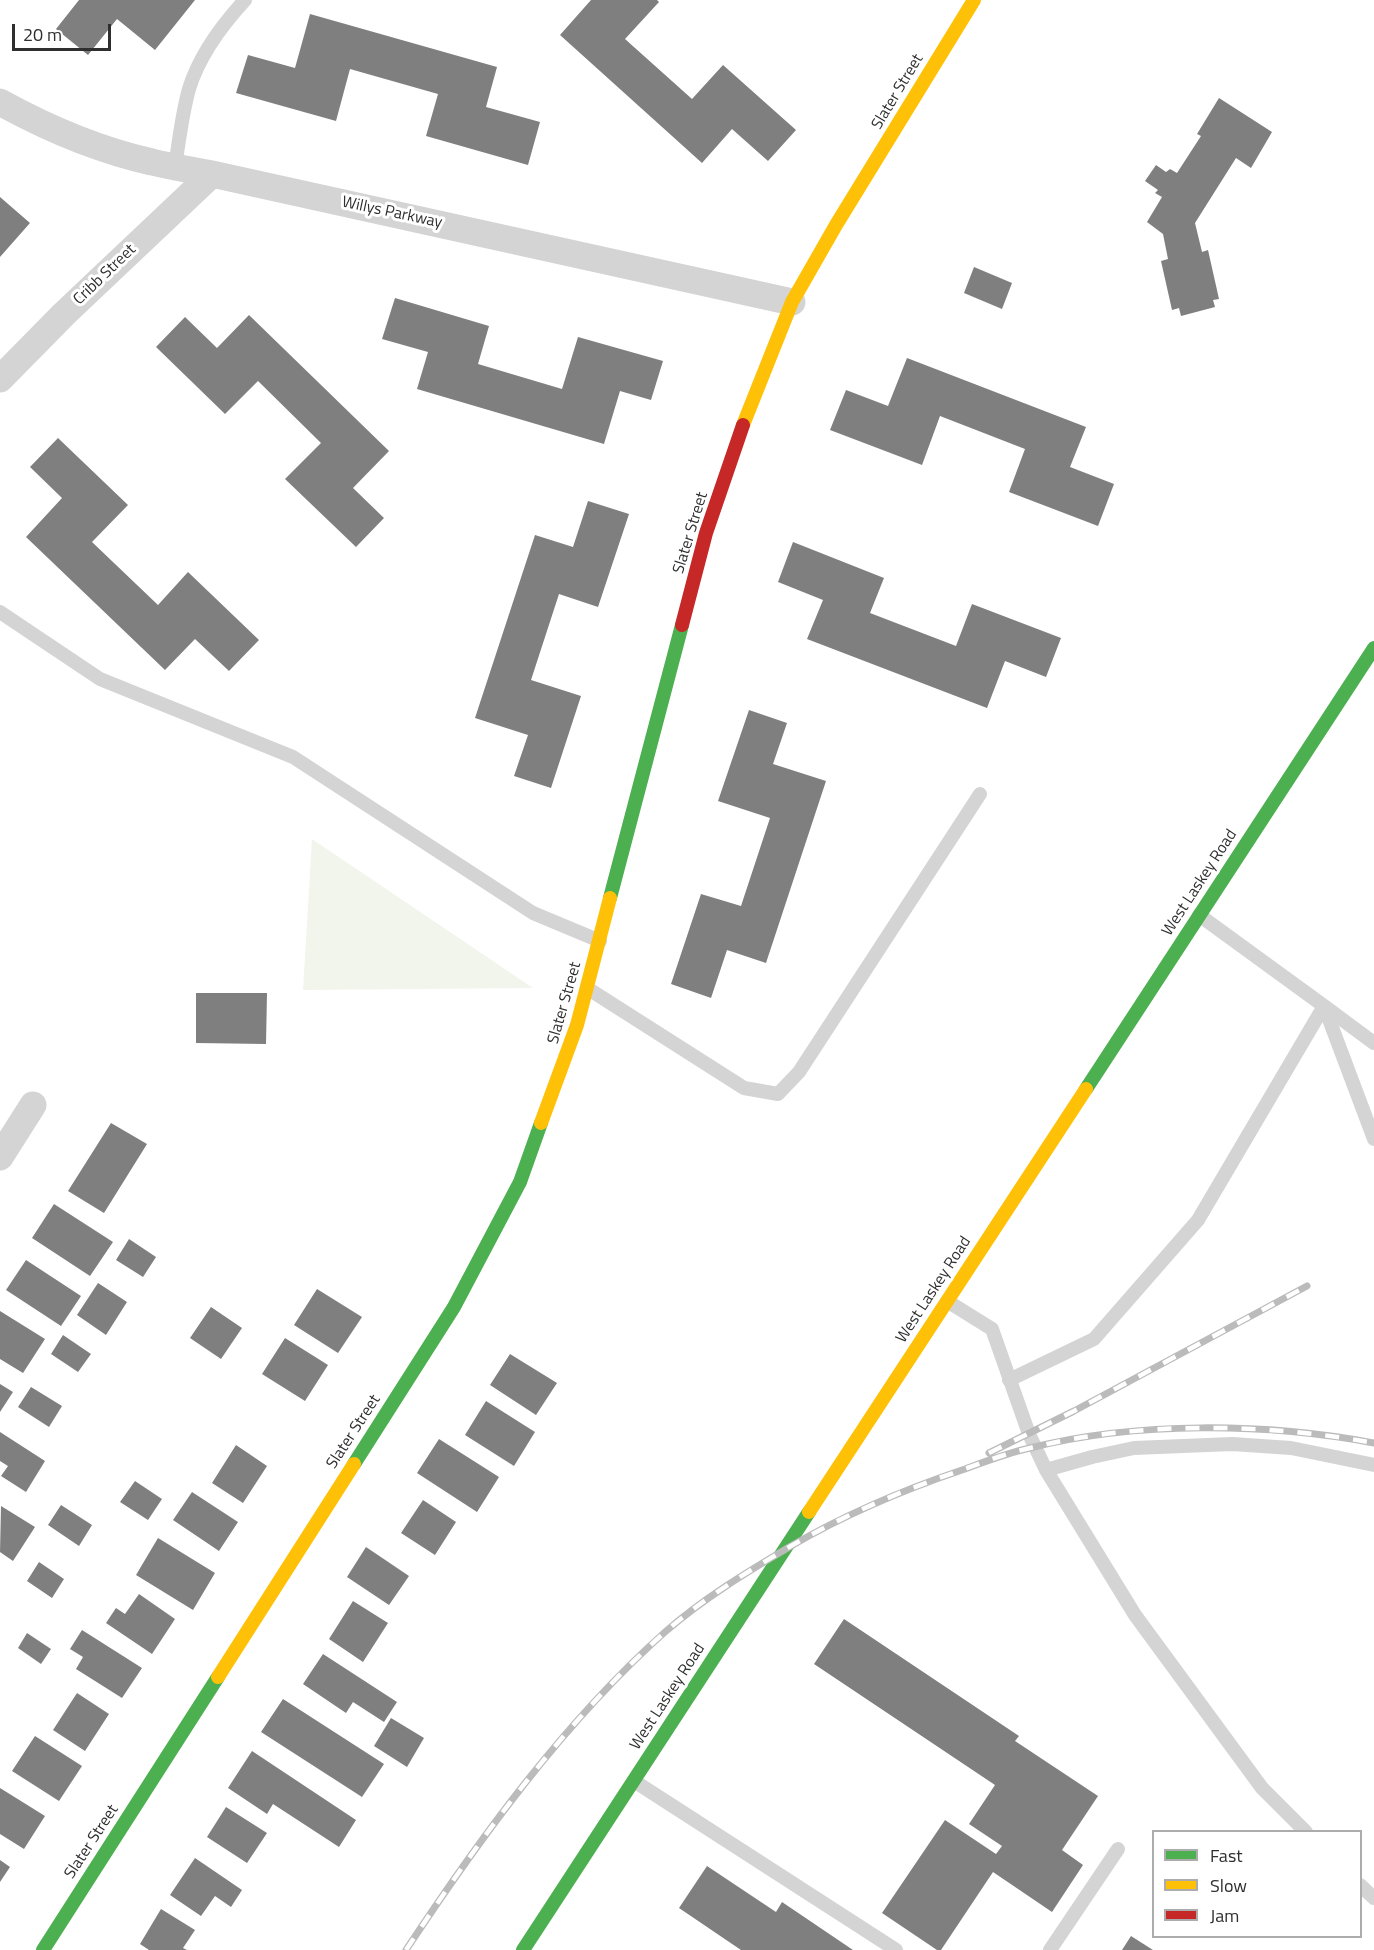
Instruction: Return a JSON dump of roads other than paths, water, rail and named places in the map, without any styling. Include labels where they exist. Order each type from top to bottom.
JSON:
[{"type":"street","name":"Slater Street","points":[[43,1950],[454,1307],[520,1182],[577,1025],[706,533],[753,397],[792,302],[836,225],[974,0]]},
{"type":"street","name":"Willys Parkway","points":[[0,102],[89,143],[151,162],[792,302]]},
{"type":"street","name":"Cribb Street","points":[[0,379],[64,314],[212,174]]},
{"type":"street","name":"West Laskey Road","points":[[523,1950],[1374,648]]},
{"type":"street","points":[[0,1157],[33,1105]]},
{"type":"lane","points":[[175,167],[189,88],[203,57],[226,21],[245,0]]},
{"type":"lane","points":[[0,612],[100,679],[293,757],[533,913],[600,940]]},
{"type":"lane","points":[[587,988],[744,1088],[778,1094],[799,1072],[980,794]]},
{"type":"lane","points":[[1199,915],[1374,1043]]},
{"type":"lane","points":[[1324,1006],[1374,1138]]},
{"type":"lane","points":[[1009,1380],[1094,1339],[1198,1220],[1324,1006]]},
{"type":"lane","points":[[947,1301],[992,1329],[1029,1434],[1046,1470],[1135,1615],[1262,1788],[1304,1830]]},
{"type":"lane","points":[[1046,1470],[1134,1448],[1221,1444],[1291,1448],[1374,1465]]},
{"type":"lane","points":[[634,1781],[896,1950]]},
{"type":"lane","points":[[1050,1950],[1118,1849]]},
{"type":"lane","points":[[1362,1887],[1374,1898]]},
{"type":"railway","points":[[989,1453],[1074,1411],[1307,1286]]},
{"type":"railway","points":[[406,1950],[463,1866],[525,1783],[592,1704],[628,1667],[665,1632],[710,1597],[758,1566],[833,1523],[896,1494],[996,1458],[1071,1439],[1157,1429],[1202,1428],[1290,1432],[1374,1443]]}]
